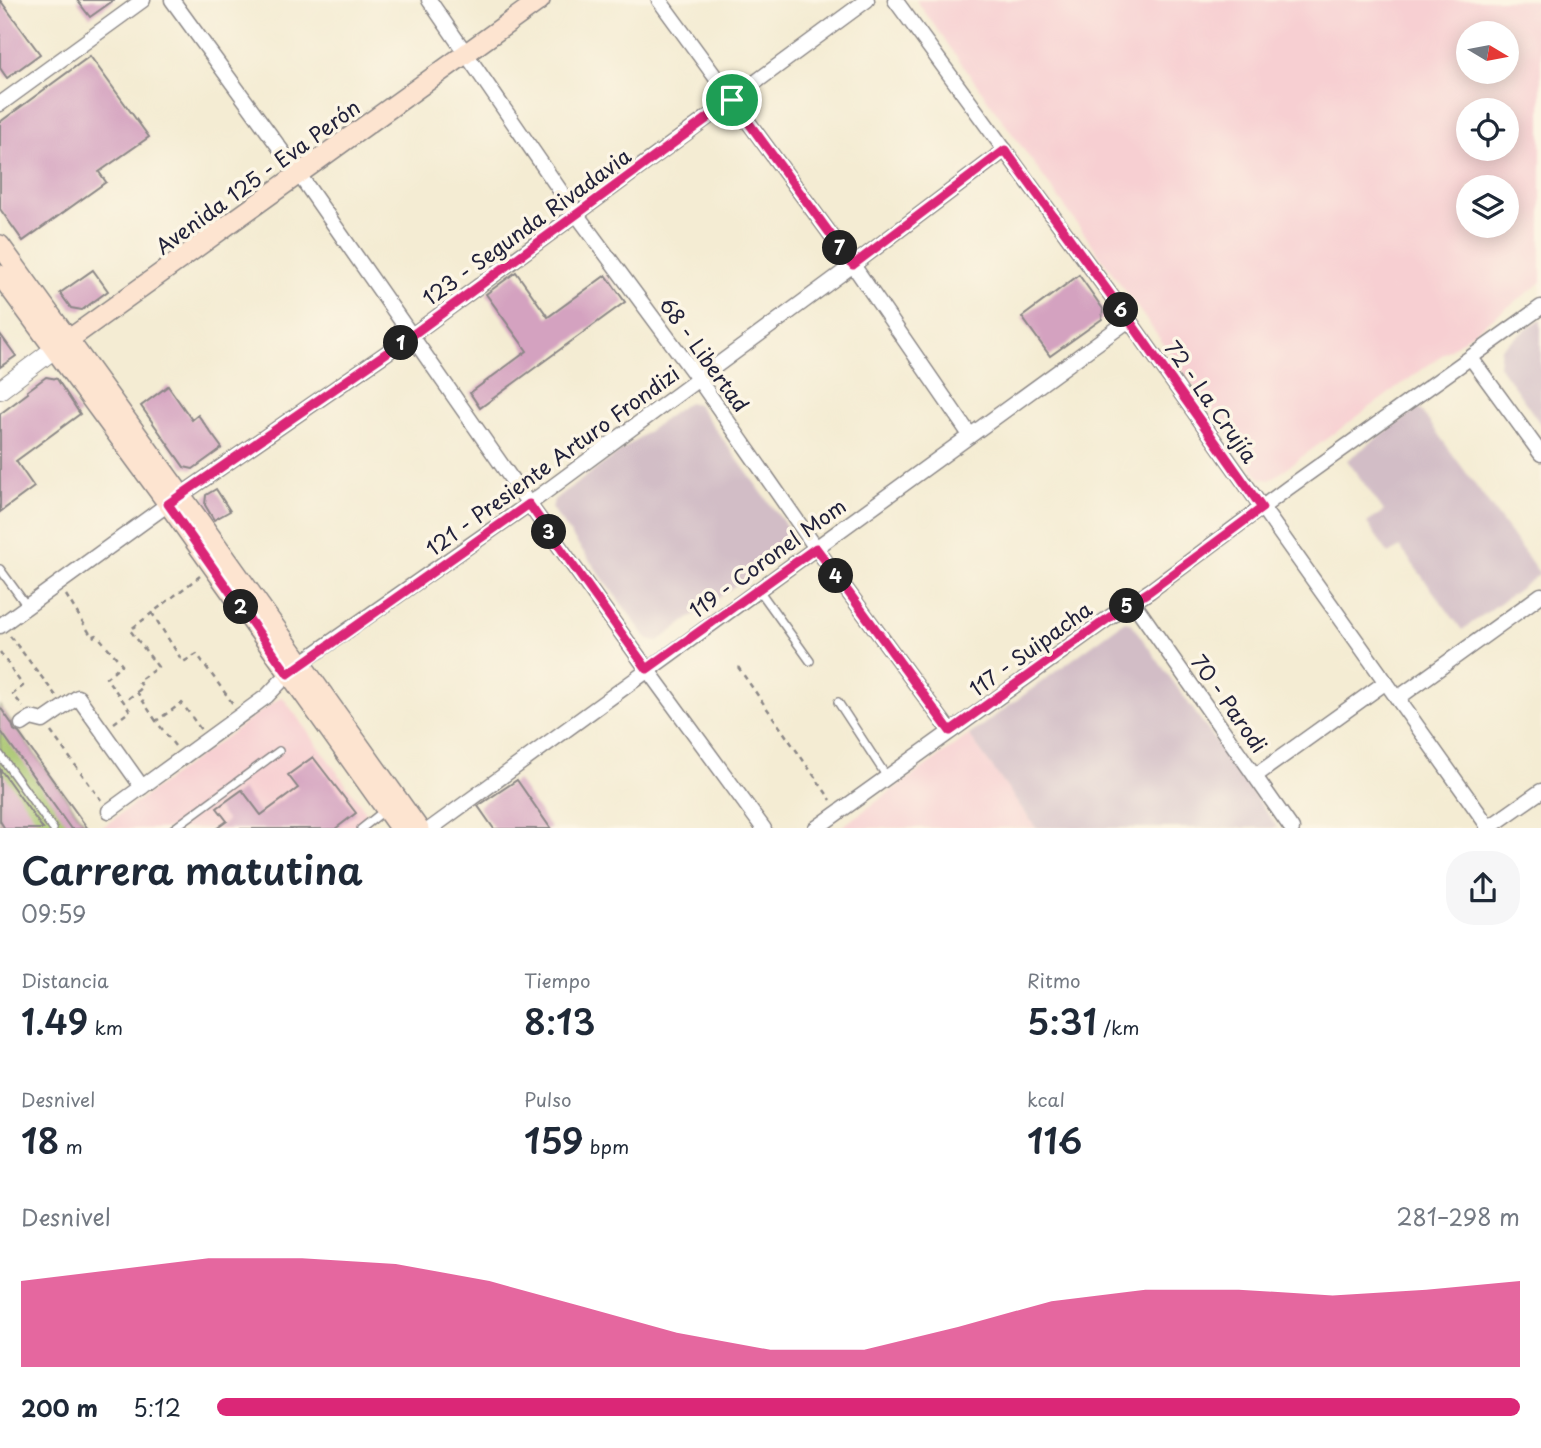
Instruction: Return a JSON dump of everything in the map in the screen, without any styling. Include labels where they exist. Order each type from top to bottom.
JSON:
[{"type":"main road","name":"Avenida 125 - Eva Perón","points":[[60,345],[540,0]]},
{"type":"main road","points":[[0,245],[60,345]]},
{"type":"main road","points":[[0,275],[60,345],[295,668],[419,828]]},
{"type":"main road","points":[[295,668],[400,828]]},
{"type":"street","points":[[0,104],[144,0]]},
{"type":"street","points":[[172,0],[298,173],[529,504],[764,828]]},
{"type":"street","name":"68 - Libertad","points":[[429,0],[577,215],[699,380],[816,548],[950,731]]},
{"type":"street","points":[[659,0],[853,265],[970,435]]},
{"type":"street","name":"123 - Segunda Rivadavia","points":[[1,625],[411,336],[867,0]]},
{"type":"street","name":"72 - La Crujía","points":[[895,0],[1129,320],[1489,828]]},
{"type":"street","name":"121 - Presiente Arturo Frondizi","points":[[109,811],[267,696],[295,668],[529,504],[699,380],[1005,150]]},
{"type":"street","name":"117 - Suipacha","points":[[816,828],[1541,307]]},
{"type":"street","name":"119 - Coronel Mom","points":[[430,828],[1129,320]]},
{"type":"street","name":"Avenida 125 - Eva Perón","points":[[0,390],[60,345]]},
{"type":"street","points":[[1471,358],[1541,454]]},
{"type":"street","points":[[1398,698],[1541,595]]},
{"type":"street","name":"70 - Parodi","points":[[1133,602],[1292,828]]},
{"type":"street","points":[[1255,776],[1386,682]]},
{"type":"street","points":[[32,721],[78,697],[142,787]]},
{"type":"street","points":[[1489,828],[1541,791]]},
{"type":"lane","points":[[0,569],[27,606]]},
{"type":"lane","points":[[759,590],[810,661]]},
{"type":"lane","points":[[838,702],[887,777]]},
{"type":"lane","points":[[173,828],[279,751]]},
{"type":"lane","points":[[0,755],[53,828]]},
{"type":"lane","points":[[361,828],[386,810]]},
{"type":"path","points":[[124,702],[143,687],[138,681],[158,667],[130,631],[202,575]]},
{"type":"path","points":[[57,584],[92,638],[97,635],[122,664],[106,678],[130,711],[102,731]]},
{"type":"path","points":[[152,613],[183,662],[197,654],[241,715]]},
{"type":"path","points":[[1,625],[65,706]]},
{"type":"path","points":[[0,652],[23,686],[13,694],[32,721],[109,811]]},
{"type":"path","points":[[738,667],[839,812]]},
{"type":"path","points":[[137,692],[183,757]]},
{"type":"path","points":[[156,721],[183,703],[207,740]]},
{"type":"shaded area","points":[[916,0],[1541,0],[1541,283],[1270,480],[1260,478]]},
{"type":"shaded area","points":[[1541,319],[1541,425],[1499,365],[1501,348]]},
{"type":"shaded area","points":[[688,402],[697,404],[792,534],[790,546],[657,642],[648,640],[552,509],[554,500]]},
{"type":"shaded area","points":[[1419,408],[1540,574],[1462,630],[1400,547],[1389,554],[1367,523],[1384,511],[1347,460]]},
{"type":"shaded area","points":[[1125,621],[1131,623],[1278,828],[1036,828],[969,735]]},
{"type":"shaded area","points":[[282,696],[366,812],[364,820],[372,828],[101,828]]},
{"type":"shaded area","points":[[969,735],[1036,828],[840,828]]},
{"type":"green space","points":[[0,707],[88,828],[0,828]]},
{"type":"building","points":[[0,0],[40,54],[7,78],[0,68]]},
{"type":"building","points":[[77,0],[114,0],[90,17]]},
{"type":"building","points":[[90,56],[149,137],[99,172],[106,182],[23,241],[0,209],[0,122]]},
{"type":"building","points":[[93,270],[108,291],[82,310],[71,308],[60,293]]},
{"type":"building","points":[[516,272],[548,317],[606,275],[625,302],[480,408],[470,393],[527,351],[486,294]]},
{"type":"building","points":[[1079,275],[1103,309],[1102,319],[1050,356],[1022,317]]},
{"type":"building","points":[[0,334],[16,356],[0,367]]},
{"type":"building","points":[[46,377],[57,379],[80,414],[16,461],[34,487],[0,512],[0,414]]},
{"type":"building","points":[[168,386],[192,420],[198,415],[222,448],[193,469],[184,467],[141,406]]},
{"type":"building","points":[[216,489],[230,511],[214,520],[205,505],[206,495]]},
{"type":"building","points":[[0,707],[14,730],[19,733],[87,828],[70,828],[0,730]]},
{"type":"building","points":[[313,757],[356,813],[336,828],[217,828],[227,821],[217,808],[242,790],[261,815],[298,788],[288,775]]},
{"type":"building","points":[[0,769],[42,828],[4,828],[0,821]]},
{"type":"building","points":[[517,780],[550,828],[493,828],[478,806]]},
{"type":"route","points":[[732,100],[853,265],[1005,150],[1262,508],[1150,591],[950,731],[816,548],[647,669],[529,504],[288,674],[168,504],[411,336],[732,100]]}]
